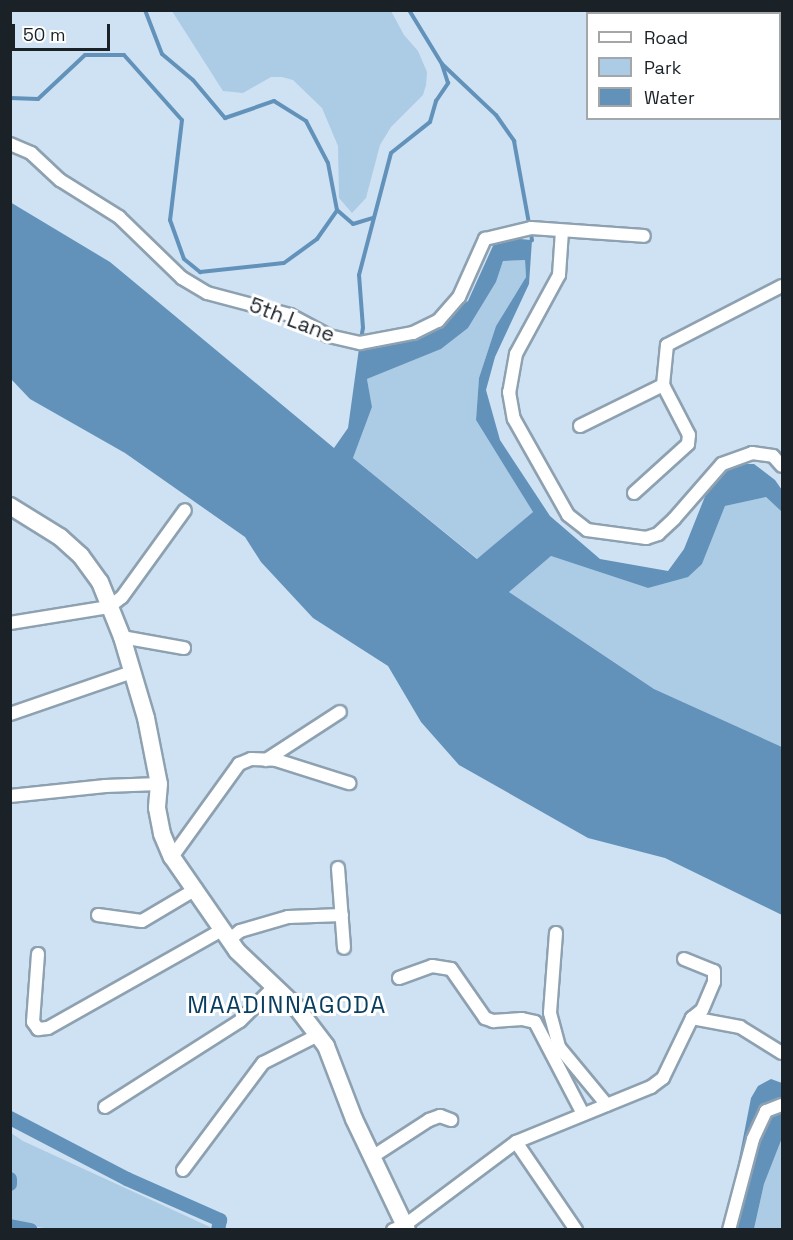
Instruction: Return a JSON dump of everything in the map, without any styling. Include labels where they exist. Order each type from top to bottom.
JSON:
[{"type":"street","name":"5th Lane","points":[[10,144],[31,153],[60,180],[119,217],[182,279],[207,293],[290,315],[328,336],[360,343],[413,333],[438,321],[459,297],[485,239],[531,228],[644,236]]},
{"type":"street","points":[[562,231],[559,275],[516,354],[509,392],[514,419],[568,515],[586,530],[646,538],[658,534],[674,519],[722,464],[752,453],[773,456],[783,466]]},
{"type":"street","points":[[634,493],[687,444],[688,435],[663,385],[668,345],[783,286]]},
{"type":"street","points":[[580,426],[663,385]]},
{"type":"street","points":[[10,506],[60,537],[81,556],[100,582],[122,637],[153,746],[159,784],[159,817],[162,834],[172,856],[225,935],[244,959],[297,1008],[326,1046],[402,1228],[516,1142],[651,1087],[663,1078],[692,1018],[702,1010],[714,982],[714,971],[684,959]]},
{"type":"street","points":[[10,623],[109,607],[122,597],[185,510]]},
{"type":"street","points":[[122,637],[184,648]]},
{"type":"street","points":[[10,714],[132,672]]},
{"type":"street","points":[[266,760],[340,712]]},
{"type":"street","points":[[172,856],[239,764],[251,759],[276,760],[349,783]]},
{"type":"street","points":[[10,796],[105,786],[159,784]]},
{"type":"street","points":[[338,868],[344,948]]},
{"type":"street","points":[[98,915],[142,921],[196,889]]},
{"type":"street","points":[[38,954],[33,1022],[38,1029],[48,1028],[225,935],[288,917],[342,915]]},
{"type":"street","points":[[556,933],[550,1013],[559,1047],[607,1105]]},
{"type":"street","points":[[399,978],[432,966],[451,969],[485,1018],[493,1021],[522,1019],[535,1022],[583,1114]]},
{"type":"street","points":[[105,1107],[240,1021],[274,987]]},
{"type":"street","points":[[692,1018],[740,1027],[783,1053]]},
{"type":"street","points":[[183,1170],[263,1063],[318,1035]]},
{"type":"street","points":[[729,1230],[753,1139],[766,1111],[783,1105]]},
{"type":"street","points":[[372,1157],[429,1120],[440,1116],[451,1120]]},
{"type":"street","points":[[516,1142],[576,1230]]},
{"type":"green space","points":[[172,11],[391,11],[404,35],[418,51],[427,72],[426,85],[423,95],[391,127],[380,145],[366,198],[352,213],[339,198],[338,146],[322,108],[293,80],[282,77],[271,77],[243,93],[223,91]]},
{"type":"green space","points":[[525,260],[526,277],[496,326],[479,378],[476,420],[533,512],[478,559],[353,458],[372,407],[367,379],[441,349],[468,328],[496,282],[503,261]]},
{"type":"green space","points":[[766,497],[782,512],[782,747],[654,689],[509,592],[551,556],[648,588],[702,564],[725,506]]},
{"type":"green space","points":[[11,1133],[23,1141],[210,1227],[209,1230],[54,1230],[11,1222]]},
{"type":"green space","points":[[782,1138],[782,1229],[754,1230],[764,1184]]},
{"type":"water","points":[[10,202],[110,262],[334,448],[348,428],[360,341],[434,324],[468,301],[497,237],[532,240],[529,284],[495,357],[486,390],[500,440],[550,516],[600,559],[668,571],[684,549],[712,479],[737,464],[754,464],[775,480],[782,490],[782,512],[766,497],[725,506],[702,564],[688,577],[648,588],[551,556],[509,592],[654,689],[782,747],[782,915],[665,858],[588,838],[459,765],[421,722],[388,666],[313,618],[261,562],[245,537],[125,453],[30,399],[11,379]],"holes":[[[525,260],[526,277],[496,326],[479,378],[476,420],[533,512],[477,559],[353,458],[372,407],[367,379],[441,349],[468,328],[496,282],[503,261]]]},
{"type":"water","points":[[771,1079],[782,1083],[782,1138],[764,1184],[754,1229],[725,1230],[751,1098],[758,1086]]},
{"type":"waterway","points":[[145,10],[162,54],[193,80],[225,118],[274,101],[306,121],[328,163],[337,210],[353,224],[373,218]]},
{"type":"waterway","points":[[409,10],[442,64],[496,115],[514,141],[532,240]]},
{"type":"waterway","points":[[10,98],[38,99],[85,55],[124,55],[182,120],[170,220],[184,259],[200,272],[284,263],[317,239],[337,210]]},
{"type":"waterway","points":[[361,340],[363,328],[359,275],[391,153],[430,122],[436,101],[448,83],[442,64]]},
{"type":"waterway","points":[[10,1118],[127,1179],[220,1220],[218,1230]]},
{"type":"waterway","points":[[10,1179],[10,1184]]},
{"type":"waterway","points":[[10,1226],[31,1230]]},
{"type":"district","name":"MAADINNAGODA","points":[[287,1005]]}]
